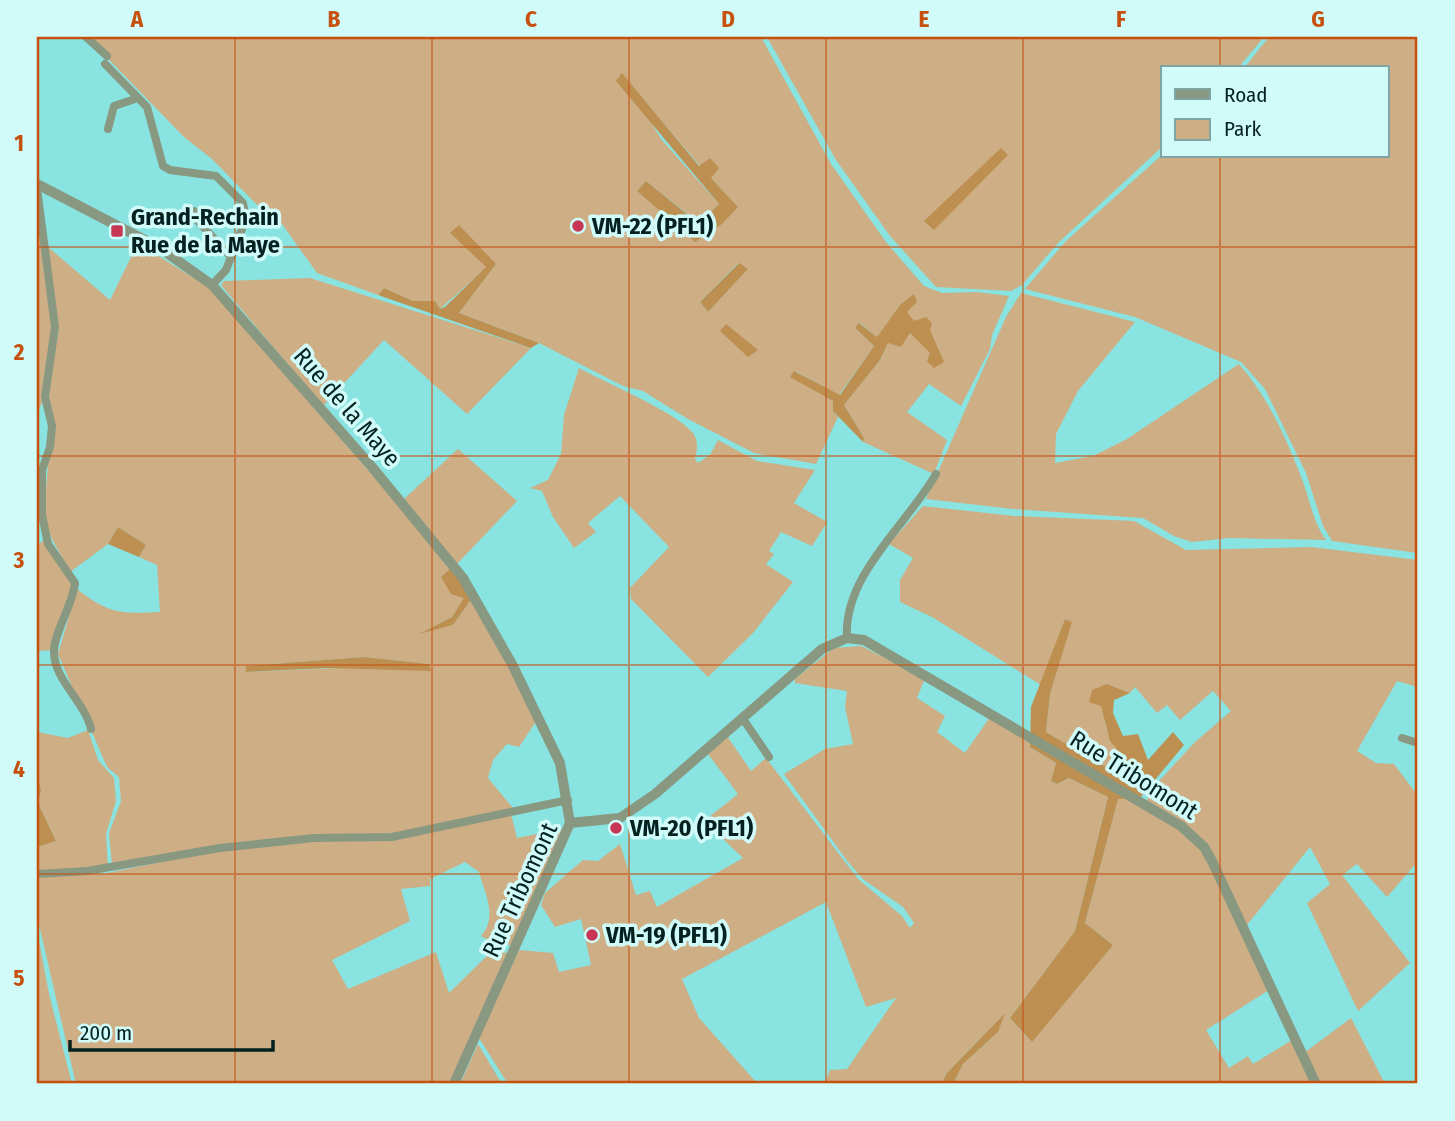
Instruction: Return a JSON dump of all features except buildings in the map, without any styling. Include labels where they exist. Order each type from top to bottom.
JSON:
[{"type":"street","points":[[86,37],[151,116],[158,158],[163,166],[170,170],[216,176],[243,203],[246,219],[221,277],[212,285]]},
{"type":"street","points":[[108,129],[114,106],[138,97]]},
{"type":"street","points":[[37,186],[55,327],[45,397],[52,426],[50,447],[42,470],[42,515],[48,544],[75,583],[54,651],[62,677],[88,713],[91,729]]},
{"type":"street","name":"Rue de la Maye","points":[[37,186],[160,248],[212,285],[372,467],[463,578],[548,734],[565,778],[570,823]]},
{"type":"street","points":[[194,211],[197,220],[231,257]]},
{"type":"street","points":[[846,638],[848,608],[871,564],[920,502],[936,474]]},
{"type":"street","name":"Rue Tribomont","points":[[454,1084],[570,823],[620,818],[656,794],[822,649],[846,638],[876,645],[1193,836],[1212,861],[1316,1084]]},
{"type":"street","points":[[743,719],[769,757]]},
{"type":"street","points":[[1402,738],[1418,743]]},
{"type":"street","points":[[37,874],[87,871],[220,848],[314,838],[392,837],[568,800]]},
{"type":"green space","points":[[87,37],[761,37],[831,164],[886,242],[924,286],[942,293],[977,292],[1009,296],[992,335],[990,349],[961,406],[929,384],[907,412],[947,440],[934,474],[863,442],[864,438],[844,405],[880,360],[888,343],[910,333],[944,362],[900,305],[877,337],[860,323],[855,328],[874,346],[839,395],[795,371],[791,376],[833,401],[833,411],[838,417],[816,464],[754,453],[688,419],[643,391],[623,386],[539,343],[459,313],[496,264],[450,233],[487,267],[440,309],[435,301],[413,301],[384,288],[378,295],[317,273],[282,224],[272,220],[212,159],[184,137]],"holes":[[[622,74],[700,166],[711,158],[711,178],[738,207],[695,241],[637,191],[646,181],[700,224],[719,204],[661,139]],[[738,263],[747,270],[708,312],[700,302]]]},
{"type":"green space","points":[[767,37],[1264,37],[1240,66],[1161,66],[1161,148],[1058,243],[1022,285],[1011,291],[936,287],[890,236],[836,160]]},
{"type":"green space","points":[[1269,37],[1418,37],[1418,553],[1332,541],[1323,526],[1306,473],[1265,389],[1241,362],[1135,317],[1025,289],[1066,241],[1161,156],[1161,158],[1388,158],[1388,66],[1246,66]]},
{"type":"green space","points":[[37,226],[49,270],[53,321],[50,372],[37,415]]},
{"type":"green space","points":[[138,243],[211,289],[452,567],[441,577],[465,597],[452,617],[423,632],[453,625],[472,598],[537,720],[519,747],[507,744],[493,760],[488,778],[513,808],[398,833],[317,836],[112,865],[109,833],[121,801],[119,777],[107,767],[58,654],[77,589],[116,611],[160,612],[157,565],[139,557],[146,545],[118,527],[108,544],[70,572],[51,537],[44,515],[48,464],[56,429],[48,391],[59,329],[48,247],[110,300]],"holes":[[[364,657],[429,664],[246,672],[246,666]]]},
{"type":"green space","points":[[310,278],[531,348],[467,414],[384,340],[323,406],[221,285],[224,281]]},
{"type":"green space","points":[[1021,293],[1135,322],[1078,391],[1056,434],[1055,463],[1093,456],[1127,439],[1239,364],[1267,403],[1281,430],[1303,482],[1317,525],[1326,540],[1229,538],[1192,542],[1174,536],[1143,518],[1013,509],[926,499],[1006,317]]},
{"type":"green space","points":[[579,368],[657,407],[684,425],[696,440],[695,459],[698,463],[710,455],[718,440],[757,461],[815,470],[794,503],[827,522],[812,546],[781,532],[769,551],[774,554],[766,564],[793,582],[753,633],[708,677],[631,599],[630,588],[669,547],[620,496],[588,523],[596,532],[574,548],[553,517],[542,491],[530,488],[548,480],[561,454],[564,415]]},
{"type":"green space","points":[[458,449],[517,501],[457,564],[404,499]]},
{"type":"green space","points":[[923,506],[1014,516],[1134,521],[1186,550],[1311,547],[1418,560],[1418,687],[1397,681],[1357,751],[1376,763],[1394,764],[1418,796],[1418,861],[1387,897],[1357,864],[1342,875],[1410,963],[1358,1011],[1307,903],[1330,884],[1310,847],[1246,926],[1219,868],[1200,841],[1187,828],[1148,802],[1147,794],[1195,742],[1231,711],[1213,691],[1180,720],[1167,705],[1157,713],[1135,687],[1130,693],[1107,684],[1104,697],[1106,728],[1115,746],[1130,765],[1123,777],[1046,732],[1050,694],[1071,622],[1065,619],[1041,685],[932,617],[900,602],[900,580],[913,558],[889,544]]},
{"type":"green space","points":[[44,539],[73,584],[55,650],[37,651],[37,547]]},
{"type":"green space","points":[[861,646],[925,678],[917,698],[945,716],[937,732],[965,753],[990,717],[1030,742],[1030,747],[1056,763],[1051,781],[1057,784],[1069,778],[1108,797],[1075,931],[1010,1018],[1031,1041],[1113,945],[1085,923],[1118,798],[1130,798],[1183,830],[1205,855],[1269,990],[1206,1030],[1229,1068],[1248,1056],[1253,1064],[1292,1040],[1312,1084],[953,1084],[963,1064],[998,1032],[1003,1015],[946,1074],[942,1084],[824,1084],[830,1070],[847,1069],[896,998],[866,1007],[826,902],[682,979],[699,1018],[756,1082],[508,1084],[479,1038],[519,950],[553,953],[559,972],[591,965],[581,919],[555,927],[541,905],[545,893],[583,860],[598,861],[620,844],[636,895],[650,891],[657,907],[743,858],[704,821],[738,794],[708,754],[727,736],[751,771],[766,758],[858,879],[902,916],[910,928],[914,923],[903,907],[864,880],[784,774],[825,749],[853,744],[845,707],[847,691],[795,683],[795,679],[834,648]]},
{"type":"green space","points":[[88,730],[98,760],[114,778],[116,801],[106,834],[108,867],[37,871],[37,847],[56,841],[38,803],[41,790],[37,774],[37,732],[68,738]]},
{"type":"green space","points":[[511,814],[517,838],[562,829],[513,945],[497,945],[481,936],[489,921],[489,905],[479,872],[465,862],[430,879],[430,886],[401,889],[410,921],[332,960],[348,989],[436,952],[449,993],[492,951],[507,953],[451,1084],[76,1084],[37,916],[37,877],[107,873],[216,851],[302,842],[396,839]]},
{"type":"green space","points":[[37,930],[49,994],[72,1084],[37,1084]]},
{"type":"green space","points":[[1351,1018],[1385,1084],[1319,1084],[1304,1053]]},
{"type":"green space","points":[[478,1044],[502,1084],[460,1084]]},
{"type":"shaded area","points":[[622,73],[699,166],[710,158],[719,168],[711,178],[738,207],[722,224],[695,242],[637,191],[646,181],[699,224],[719,204],[616,81]]},
{"type":"shaded area","points":[[1001,148],[1008,155],[934,230],[924,221]]},
{"type":"shaded area","points":[[459,225],[496,264],[459,313],[539,343],[531,348],[378,295],[384,288],[413,301],[435,301],[440,309],[445,307],[486,267],[450,233]]},
{"type":"shaded area","points":[[739,263],[748,269],[708,312],[700,302]]},
{"type":"shaded area","points":[[914,294],[917,302],[907,312],[914,321],[926,317],[932,323],[930,330],[944,362],[934,368],[927,361],[930,353],[910,333],[901,347],[888,343],[880,360],[844,405],[864,438],[863,442],[833,411],[833,401],[790,377],[794,371],[840,395],[874,346],[855,328],[859,323],[877,337],[900,305]]},
{"type":"shaded area","points":[[726,324],[758,350],[748,357],[720,331]]},
{"type":"shaded area","points":[[118,527],[146,545],[139,557],[108,544]]},
{"type":"shaded area","points":[[452,567],[472,598],[453,625],[419,634],[452,617],[464,598],[451,594],[441,577]]},
{"type":"shaded area","points":[[1065,619],[1072,622],[1050,694],[1046,732],[1123,777],[1130,765],[1110,741],[1101,706],[1089,702],[1092,690],[1107,684],[1130,693],[1114,700],[1113,713],[1123,736],[1138,734],[1148,760],[1173,732],[1184,745],[1140,798],[1118,799],[1085,923],[1113,945],[1032,1042],[1010,1018],[1075,931],[1108,797],[1069,778],[1057,784],[1051,781],[1056,763],[1030,747],[1031,707]]},
{"type":"shaded area","points":[[364,657],[429,664],[431,671],[328,668],[246,672],[246,666]]},
{"type":"shaded area","points":[[37,774],[41,790],[38,803],[56,841],[37,847]]},
{"type":"shaded area","points":[[1005,1013],[998,1032],[963,1064],[953,1084],[942,1084],[946,1074]]},
{"type":"place","name":"VM-22 (PFL1)","points":[[578,226]]},
{"type":"place","name":"Grand-Rechain Rue de la Maye","points":[[117,231]]},
{"type":"place","name":"VM-20 (PFL1)","points":[[616,828]]},
{"type":"place","name":"VM-19 (PFL1)","points":[[592,935]]}]
